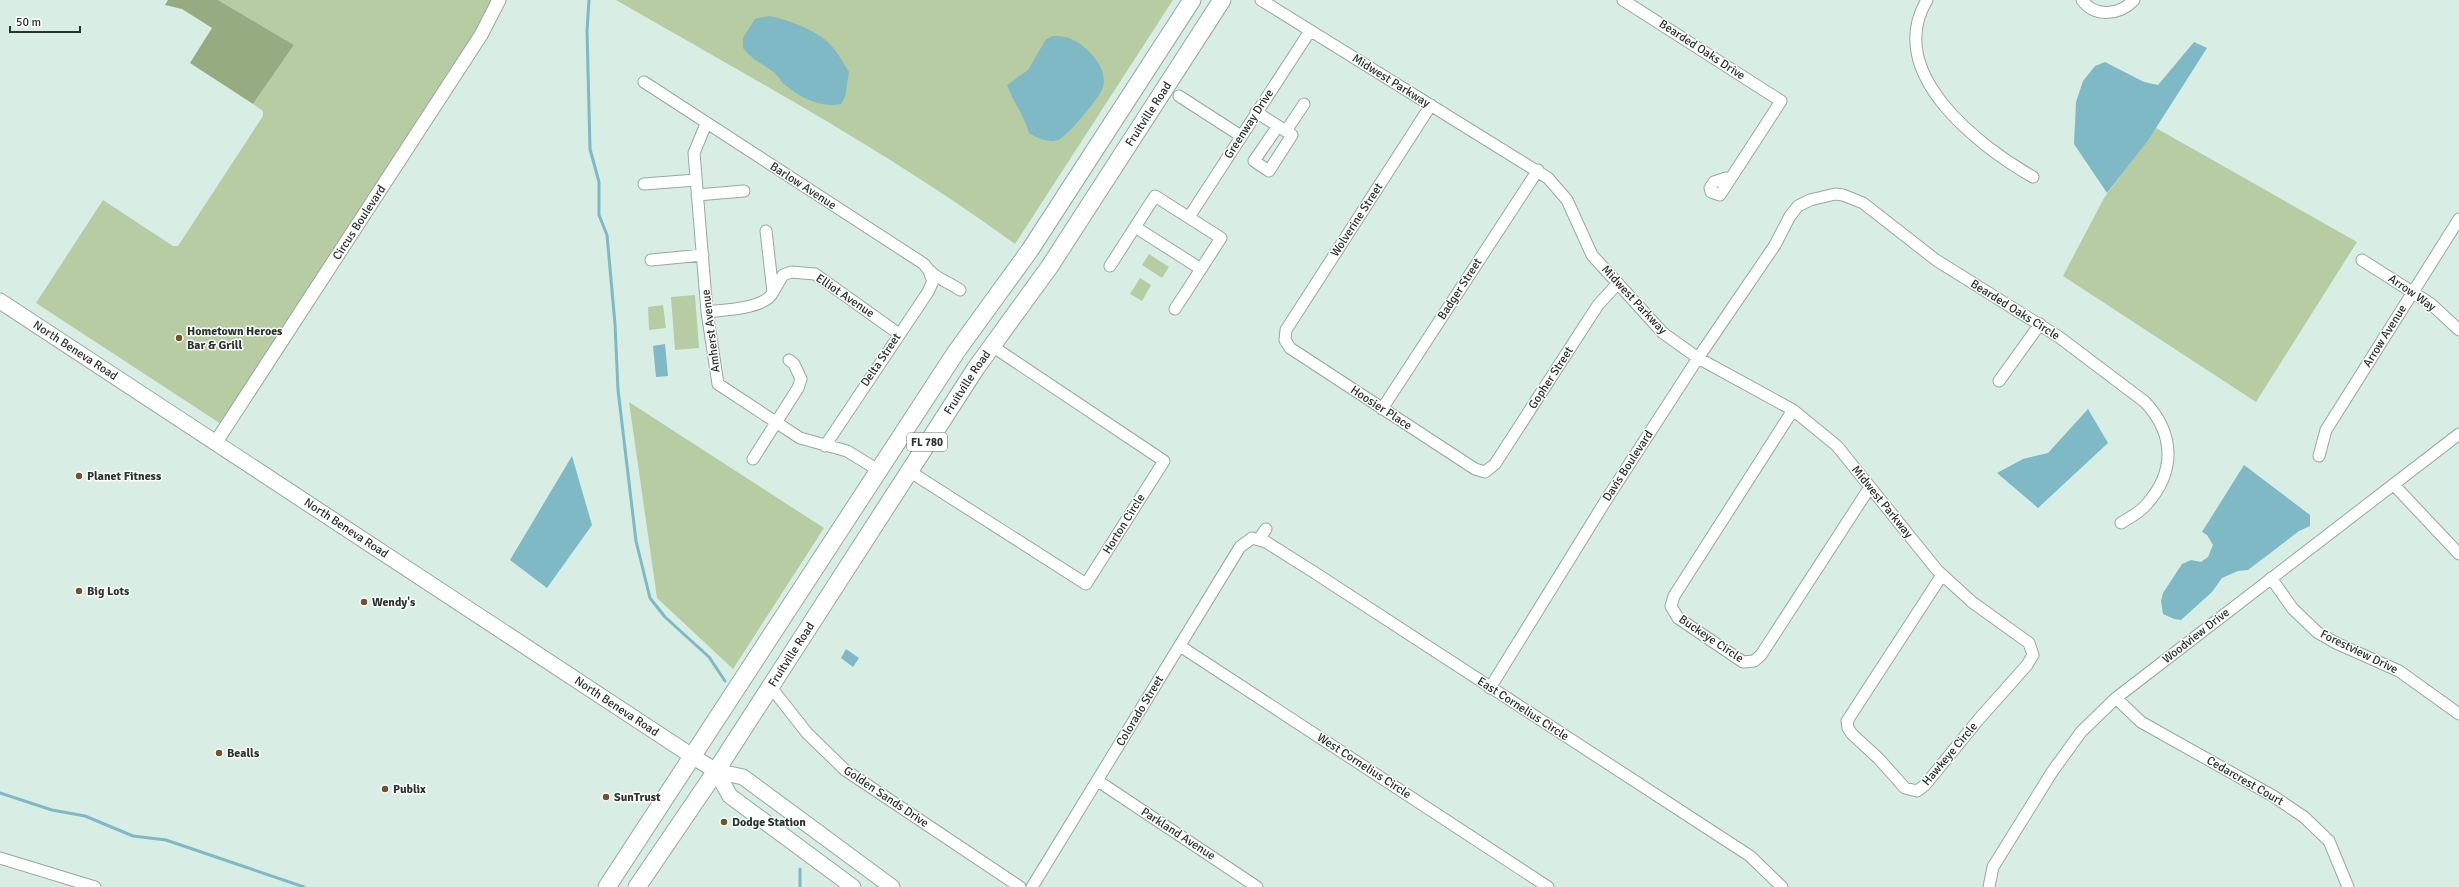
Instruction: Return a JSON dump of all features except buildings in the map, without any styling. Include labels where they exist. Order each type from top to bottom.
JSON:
[{"type":"main road","name":"Fruitville Road","points":[[607,887],[878,470],[956,352],[1030,250],[1192,0]]},
{"type":"main road","name":"Fruitville Road","points":[[637,887],[716,771],[875,522],[992,346],[1050,266],[1222,0]]},
{"type":"main road","name":"North Beneva Road","points":[[0,301],[716,771]]},
{"type":"main road","points":[[909,471],[916,413]]},
{"type":"main road","points":[[875,522],[878,470]]},
{"type":"main road","points":[[716,771],[730,796],[853,887]]},
{"type":"main road","points":[[716,771],[743,777],[892,887]]},
{"type":"street","name":"Circus Boulevard","points":[[216,442],[472,48],[499,0]]},
{"type":"street","name":"Midwest Parkway","points":[[1261,0],[1538,170],[1548,178],[1567,200],[1592,255],[1663,333],[1698,358],[1793,410],[1830,440],[1942,575],[1981,609],[2029,643],[2033,650]]},
{"type":"street","name":"Bearded Oaks Drive","points":[[1623,0],[1780,101],[1730,180]]},
{"type":"street","points":[[1927,0],[1917,26],[1917,51],[1924,73],[1936,94],[1973,135],[1994,153],[2034,176]]},
{"type":"street","points":[[2082,0],[2092,9],[2106,13],[2121,10],[2134,0]]},
{"type":"street","name":"Greenway Drive","points":[[1189,217],[1310,31]]},
{"type":"street","name":"Barlow Avenue","points":[[644,82],[706,124],[924,264],[930,274],[942,278],[960,290]]},
{"type":"street","points":[[1179,96],[1241,136]]},
{"type":"street","points":[[1256,112],[1282,128],[1304,104]]},
{"type":"street","name":"Wolverine Street","points":[[1285,336],[1286,330],[1431,105]]},
{"type":"street","name":"Amherst Avenue","points":[[706,124],[694,152],[707,312],[718,384],[800,438],[847,451],[878,470]]},
{"type":"street","name":"Badger Street","points":[[1382,409],[1538,170]]},
{"type":"street","points":[[644,184],[696,180]]},
{"type":"street","points":[[697,195],[744,192]]},
{"type":"street","name":"Bearded Oaks Circle","points":[[1772,250],[1785,224],[1798,206],[1818,196],[1843,195],[1863,203],[1936,260],[2040,324],[2145,402],[2158,417],[2164,429],[2169,447],[2164,477],[2145,507],[2121,523]]},
{"type":"street","points":[[1110,266],[1155,196],[1221,238],[1175,309]]},
{"type":"street","name":"Arrow Avenue","points":[[2318,456],[2326,430],[2459,219]]},
{"type":"street","points":[[1135,227],[1201,269]]},
{"type":"street","points":[[707,312],[757,305],[769,298],[773,292],[766,231]]},
{"type":"street","name":"Davis Boulevard","points":[[1490,688],[1608,497],[1698,358],[1772,250]]},
{"type":"street","points":[[651,260],[703,255]]},
{"type":"street","name":"Arrow Way","points":[[2362,260],[2431,304],[2459,330]]},
{"type":"street","name":"Elliot Avenue","points":[[773,292],[783,275],[791,272],[815,274],[899,334]]},
{"type":"street","name":"Delta Street","points":[[825,446],[928,292],[933,281],[930,274]]},
{"type":"street","name":"Gopher Street","points":[[1485,472],[1495,464],[1598,305],[1618,283]]},
{"type":"street","points":[[1999,381],[2040,324]]},
{"type":"street","name":"Hoosier Place","points":[[1285,336],[1290,348],[1475,470],[1485,472]]},
{"type":"street","name":"Horton Circle","points":[[909,471],[1086,584],[1164,461],[992,346]]},
{"type":"street","points":[[753,459],[777,424],[801,380],[794,364],[789,360]]},
{"type":"street","name":"Buckeye Circle","points":[[1793,410],[1674,596],[1672,606],[1678,618],[1743,662],[1754,661],[1761,655],[1870,487]]},
{"type":"street","name":"Woodview Drive","points":[[1989,887],[1993,867],[2052,772],[2081,732],[2116,698],[2459,434]]},
{"type":"street","points":[[2394,485],[2459,554]]},
{"type":"street","points":[[1255,538],[1266,529]]},
{"type":"street","name":"East Cornelius Circle","points":[[1255,538],[1750,856],[1782,887]]},
{"type":"street","name":"Colorado Street","points":[[1032,887],[1240,547],[1255,538]]},
{"type":"street","name":"Hawkeye Circle","points":[[1942,575],[1847,721],[1848,728],[1852,734],[1879,759],[1905,788],[1914,791],[1923,788],[2027,665],[2033,650]]},
{"type":"street","name":"Forestview Drive","points":[[2271,578],[2293,609],[2317,632],[2336,643],[2399,672],[2459,714]]},
{"type":"street","name":"West Cornelius Circle","points":[[1180,646],[1548,887]]},
{"type":"street","name":"Golden Sands Drive","points":[[770,686],[807,733],[845,770],[1020,887]]},
{"type":"street","name":"Cedarcrest Court","points":[[2116,698],[2141,722],[2273,796],[2304,817],[2329,841],[2348,887]]},
{"type":"street","name":"Parkland Avenue","points":[[1098,781],[1258,887]]},
{"type":"street","points":[[0,858],[95,887]]},
{"type":"green space","points":[[168,0],[218,0],[294,45],[253,104],[190,63],[212,28],[182,9],[165,5]]},
{"type":"green space","points":[[218,0],[493,0],[480,26],[221,424],[36,303],[103,200],[173,246],[178,246],[263,116],[263,111],[253,104],[294,45]]},
{"type":"green space","points":[[616,0],[1173,0],[1015,244],[967,210],[869,147]]},
{"type":"green space","points":[[2156,128],[2357,242],[2256,402],[2063,276],[2104,198]]},
{"type":"green space","points":[[1149,254],[1169,267],[1162,278],[1142,265]]},
{"type":"green space","points":[[1140,278],[1151,285],[1142,301],[1130,294]]},
{"type":"green space","points":[[695,295],[699,348],[675,350],[671,297]]},
{"type":"green space","points":[[663,305],[666,328],[649,330],[648,307]]},
{"type":"green space","points":[[629,402],[824,528],[733,669],[657,598]]},
{"type":"water","points":[[769,16],[786,20],[804,27],[821,37],[834,49],[849,72],[845,97],[841,104],[826,105],[804,98],[791,90],[774,72],[754,59],[743,48],[743,38],[755,19]]},
{"type":"water","points":[[1053,36],[1072,39],[1087,49],[1098,63],[1104,79],[1101,92],[1083,116],[1069,132],[1058,140],[1051,141],[1039,138],[1029,133],[1007,85],[1028,70],[1046,39]]},
{"type":"water","points":[[2194,42],[2207,48],[2149,139],[2107,193],[2074,144],[2076,102],[2083,81],[2095,66],[2105,62],[2144,82],[2158,85]]},
{"type":"water","points":[[665,344],[668,376],[656,377],[653,346]]},
{"type":"water","points":[[2088,409],[2108,443],[2038,508],[1997,473],[2023,459],[2048,453]]},
{"type":"water","points":[[572,456],[592,525],[547,588],[510,560]]},
{"type":"water","points":[[2244,465],[2310,515],[2310,526],[2299,531],[2248,570],[2238,571],[2222,578],[2212,592],[2181,620],[2174,619],[2163,614],[2161,601],[2163,593],[2182,564],[2191,560],[2201,562],[2208,557],[2213,545],[2207,535],[2202,532]]},
{"type":"water","points":[[846,649],[859,658],[853,667],[841,658]]},
{"type":"waterway","points":[[589,0],[587,31],[590,149],[599,182],[599,215],[607,235],[615,324],[618,390],[636,541],[650,598],[665,617],[709,657],[725,681]]},
{"type":"waterway","points":[[0,793],[52,810],[85,816],[133,836],[166,840],[304,887]]},
{"type":"waterway","points":[[800,869],[800,887]]},
{"type":"place","name":"Hometown Heroes Bar & Grill","points":[[179,338]]},
{"type":"place","name":"Planet Fitness","points":[[79,476]]},
{"type":"place","name":"Big Lots","points":[[79,591]]},
{"type":"place","name":"Wendy's","points":[[364,602]]},
{"type":"place","name":"Bealls","points":[[219,753]]},
{"type":"place","name":"Publix","points":[[385,789]]},
{"type":"place","name":"SunTrust","points":[[606,797]]},
{"type":"place","name":"Dodge Station","points":[[724,822]]}]
